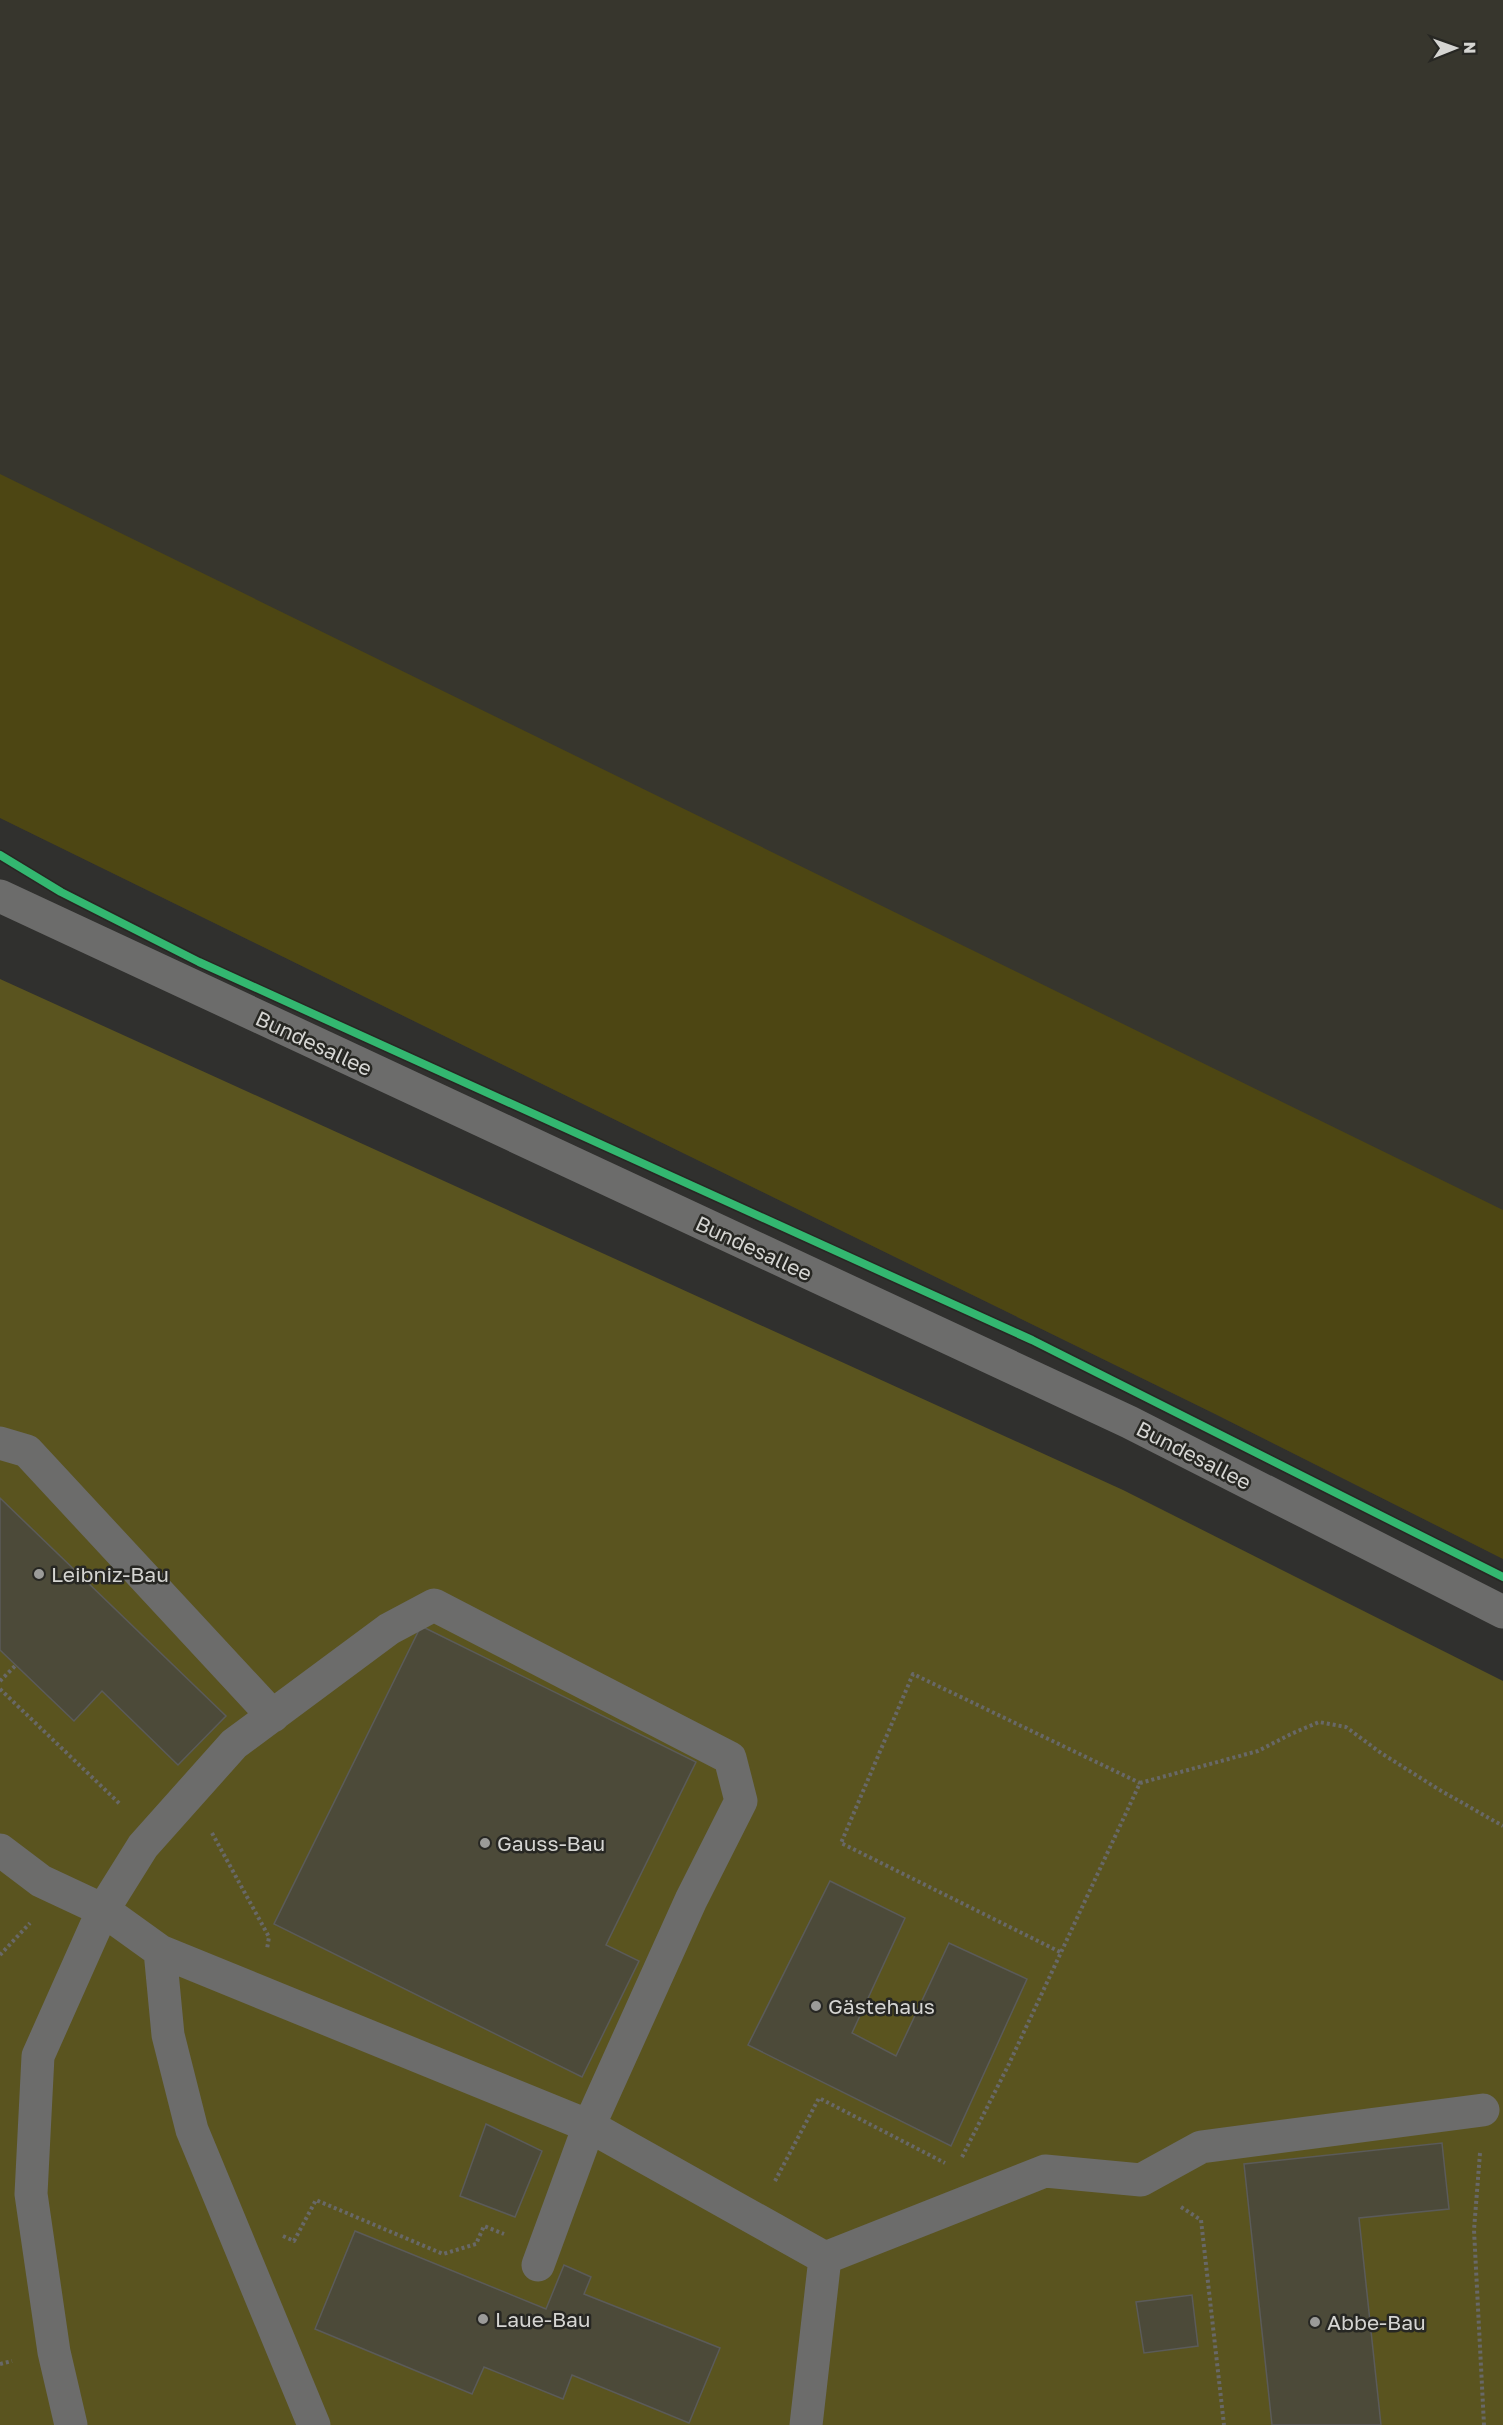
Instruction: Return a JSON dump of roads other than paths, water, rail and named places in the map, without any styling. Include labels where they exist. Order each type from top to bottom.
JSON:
[{"type":"main road","name":"Bundesallee","points":[[0,896],[1129,1422],[1503,1612]]},
{"type":"main road","points":[[0,1443],[27,1451],[273,1716]]},
{"type":"main road","points":[[71,2425],[54,2352],[31,2194],[38,2056],[103,1910],[143,1846],[234,1744],[389,1629],[434,1605],[730,1758],[741,1801],[691,1900],[589,2126],[541,2257]]},
{"type":"main road","points":[[0,1850],[41,1881],[103,1910],[160,1951],[589,2126],[825,2258]]},
{"type":"main road","points":[[160,1951],[168,2035],[192,2130],[314,2425]]},
{"type":"main road","points":[[825,2258],[1045,2171],[1141,2180],[1201,2147],[1483,2109]]},
{"type":"main road","points":[[806,2425],[825,2258]]},
{"type":"place","name":"Leibniz-Bau","points":[[39,1574]]},
{"type":"place","name":"Gauss-Bau","points":[[485,1843]]},
{"type":"place","name":"Gästehaus","points":[[816,2006]]},
{"type":"place","name":"Laue-Bau","points":[[483,2319]]},
{"type":"place","name":"Abbe-Bau","points":[[1315,2322]]}]
